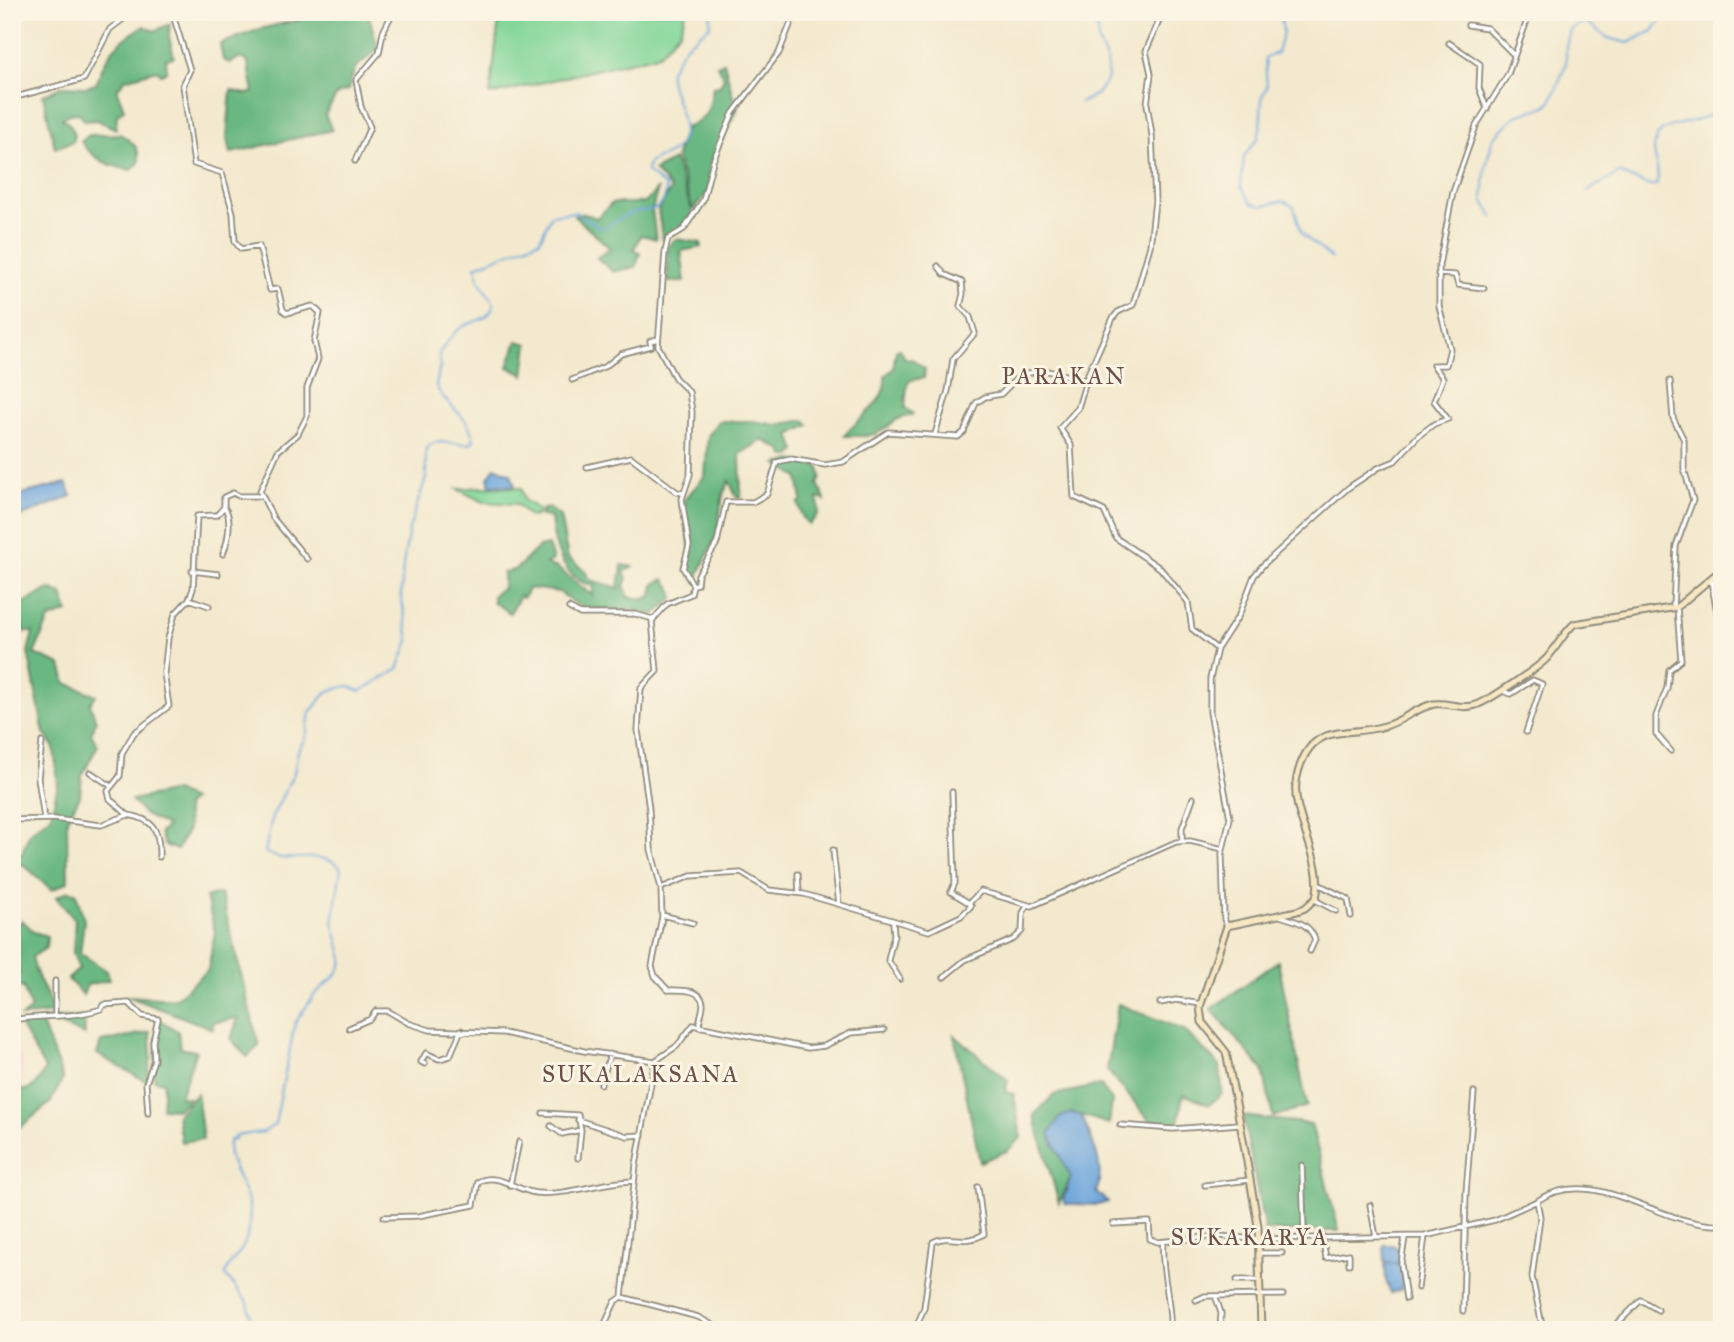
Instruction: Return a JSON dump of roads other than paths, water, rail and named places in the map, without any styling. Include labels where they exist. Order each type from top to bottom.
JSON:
[{"type":"main road","points":[[1261,1330],[1258,1238],[1240,1124],[1226,1052],[1202,1022],[1200,1004],[1227,926],[1280,916],[1305,908],[1315,901],[1318,884],[1296,787],[1299,770],[1313,745],[1331,733],[1385,726],[1425,706],[1478,705],[1546,659],[1574,624],[1675,607],[1722,569]]},
{"type":"street","points":[[12,98],[84,79],[110,29],[126,17],[146,12]]},
{"type":"street","points":[[172,12],[190,71],[183,85],[194,164],[222,173],[233,213],[235,242],[241,248],[259,246],[270,290],[278,289],[283,310],[288,313],[313,306],[320,313],[314,341],[317,359],[307,388],[307,416],[298,435],[278,451],[262,484],[260,496],[273,518],[307,559]]},
{"type":"street","points":[[355,161],[370,127],[361,107],[356,79],[379,53],[383,33],[393,12]]},
{"type":"street","points":[[699,1027],[703,1005],[700,998],[686,989],[668,990],[655,976],[652,966],[662,915],[661,888],[651,849],[649,808],[638,730],[641,688],[657,671],[653,619],[667,604],[691,594],[693,585],[683,568],[689,546],[681,507],[690,475],[690,396],[659,351],[658,339],[668,239],[684,229],[703,200],[713,161],[733,113],[779,53],[795,12]]},
{"type":"street","points":[[976,12],[983,16],[993,12]]},
{"type":"street","points":[[1163,12],[1149,38],[1146,55],[1151,74],[1147,104],[1152,135],[1155,201],[1150,246],[1133,305],[1118,312],[1113,318],[1086,380],[1076,413],[1060,426],[1070,445],[1074,497],[1104,511],[1116,538],[1160,568],[1188,602],[1192,629],[1217,649]]},
{"type":"street","points":[[1227,926],[1222,887],[1223,849],[1230,823],[1230,810],[1224,795],[1209,702],[1211,671],[1217,649],[1239,615],[1254,576],[1264,565],[1348,488],[1378,468],[1395,461],[1432,425],[1447,421],[1447,416],[1434,401],[1443,378],[1433,365],[1446,365],[1450,349],[1439,306],[1440,247],[1446,232],[1455,185],[1476,127],[1499,93],[1530,12]]},
{"type":"street","points":[[1468,25],[1487,28],[1514,55]]},
{"type":"street","points":[[1449,43],[1480,64],[1479,88],[1488,108]]},
{"type":"street","points":[[935,434],[948,391],[953,359],[975,333],[970,317],[960,306],[964,294],[962,282],[944,274],[939,266]]},
{"type":"street","points":[[1438,274],[1455,275],[1458,285],[1484,288]]},
{"type":"street","points":[[572,380],[606,366],[621,354],[650,346],[650,341],[658,339]]},
{"type":"street","points":[[693,585],[697,584],[698,575],[717,543],[726,502],[753,502],[767,494],[777,462],[791,459],[810,464],[843,462],[888,432],[961,435],[976,403],[985,397],[1001,394],[1020,375],[1043,370],[1086,380]]},
{"type":"street","points":[[1670,381],[1674,418],[1684,440],[1684,470],[1693,500],[1676,546],[1675,607],[1681,657],[1669,670],[1655,729],[1663,745],[1671,751]]},
{"type":"street","points":[[587,467],[631,457],[677,492],[683,493]]},
{"type":"street","points":[[128,815],[110,799],[108,791],[120,776],[122,753],[134,733],[169,706],[169,687],[164,673],[168,638],[175,614],[189,599],[193,589],[197,516],[217,515],[224,507],[224,497],[233,493],[239,496],[260,496]]},
{"type":"street","points":[[223,554],[229,527],[228,511],[224,507]]},
{"type":"street","points":[[192,570],[218,574]]},
{"type":"street","points":[[1711,579],[1722,634]]},
{"type":"street","points":[[189,599],[209,606]]},
{"type":"street","points":[[569,608],[580,614],[635,614],[653,619]]},
{"type":"street","points":[[1501,689],[1511,694],[1533,680],[1542,684],[1525,732]]},
{"type":"street","points":[[42,742],[38,778],[44,819]]},
{"type":"street","points":[[90,772],[111,786]]},
{"type":"street","points":[[661,888],[691,876],[741,873],[769,890],[799,893],[924,931],[934,931],[961,916],[971,905],[951,892],[955,883],[952,792]]},
{"type":"street","points":[[1182,841],[1182,828],[1193,798]]},
{"type":"street","points":[[12,820],[44,819],[101,825],[128,815],[146,818],[154,825],[159,841],[159,857]]},
{"type":"street","points":[[968,903],[981,891],[1027,906],[1052,900],[1086,881],[1182,841],[1223,849]]},
{"type":"street","points":[[833,850],[839,904]]},
{"type":"street","points":[[798,874],[799,893]]},
{"type":"street","points":[[1318,884],[1348,899],[1351,916]]},
{"type":"street","points":[[1315,901],[1336,911]]},
{"type":"street","points":[[944,977],[965,960],[1014,939],[1022,931],[1023,913],[1027,906]]},
{"type":"street","points":[[662,915],[693,923]]},
{"type":"street","points":[[1280,916],[1300,922],[1312,932],[1315,940],[1310,951]]},
{"type":"street","points":[[893,922],[894,935],[888,960],[900,979]]},
{"type":"street","points":[[55,981],[55,1014]]},
{"type":"street","points":[[1160,1003],[1184,1000],[1200,1004]]},
{"type":"street","points":[[12,1020],[55,1014],[82,1014],[101,1009],[103,1005],[123,1002],[129,1003],[142,1016],[158,1019],[153,1041],[154,1060],[146,1083],[149,1113]]},
{"type":"street","points":[[349,1028],[382,1011],[430,1030],[504,1033],[655,1061],[677,1046],[693,1025],[808,1048],[824,1046],[851,1033],[884,1030]]},
{"type":"street","points":[[425,1064],[421,1061],[425,1053],[440,1059],[450,1056],[461,1030]]},
{"type":"street","points":[[601,1084],[610,1054]]},
{"type":"street","points":[[602,1330],[615,1302],[622,1297],[634,1181],[655,1061]]},
{"type":"street","points":[[1463,1311],[1474,1092]]},
{"type":"street","points":[[543,1113],[577,1115],[581,1130],[578,1158]]},
{"type":"street","points":[[578,1120],[627,1136],[642,1135]]},
{"type":"street","points":[[1120,1125],[1173,1129],[1240,1124]]},
{"type":"street","points":[[551,1126],[562,1134],[581,1130]]},
{"type":"street","points":[[510,1185],[519,1142]]},
{"type":"street","points":[[1303,1166],[1304,1237]]},
{"type":"street","points":[[384,1217],[418,1216],[474,1205],[480,1180],[492,1179],[537,1193],[634,1181]]},
{"type":"street","points":[[1205,1185],[1250,1180]]},
{"type":"street","points":[[915,1330],[924,1308],[933,1242],[939,1238],[968,1241],[984,1234],[978,1186]]},
{"type":"street","points":[[1113,1224],[1149,1222],[1151,1241],[1163,1242],[1218,1236],[1425,1236],[1496,1220],[1537,1201],[1549,1192],[1569,1188],[1624,1199],[1689,1222],[1722,1225]]},
{"type":"street","points":[[1537,1201],[1541,1217],[1532,1277],[1543,1330]]},
{"type":"street","points":[[1370,1205],[1376,1237]]},
{"type":"street","points":[[1322,1236],[1326,1258],[1349,1254],[1349,1264]]},
{"type":"street","points":[[1418,1288],[1425,1236]]},
{"type":"street","points":[[1405,1237],[1401,1264],[1406,1299]]},
{"type":"street","points":[[1163,1242],[1167,1298],[1171,1306],[1170,1330]]},
{"type":"street","points":[[1259,1253],[1282,1253]]},
{"type":"street","points":[[1237,1280],[1259,1280]]},
{"type":"street","points":[[1196,1300],[1205,1296],[1216,1298],[1283,1295]]},
{"type":"street","points":[[622,1297],[698,1317],[721,1330]]},
{"type":"street","points":[[1216,1298],[1221,1313],[1220,1330]]},
{"type":"street","points":[[1611,1330],[1641,1300],[1658,1310]]},
{"type":"water","points":[[495,467],[511,474],[515,486],[490,485],[488,478]]},
{"type":"water","points":[[66,483],[72,496],[20,517],[18,495]]},
{"type":"water","points":[[1072,1113],[1081,1115],[1089,1133],[1099,1163],[1096,1192],[1108,1202],[1098,1205],[1066,1204],[1063,1200],[1071,1177],[1049,1134],[1060,1117]]},
{"type":"water","points":[[1384,1245],[1393,1245],[1401,1251],[1400,1263],[1386,1263],[1401,1264],[1402,1289],[1391,1293],[1386,1281]]},
{"type":"waterway","points":[[254,1330],[248,1303],[225,1275],[245,1243],[250,1217],[247,1198],[232,1164],[228,1147],[230,1140],[235,1140],[234,1136],[264,1132],[275,1124],[295,1023],[315,994],[336,975],[343,959],[333,922],[341,868],[323,858],[284,858],[265,852],[272,817],[294,773],[298,751],[306,736],[310,712],[328,691],[348,686],[361,691],[398,669],[409,640],[401,595],[403,565],[409,529],[426,478],[426,448],[435,442],[470,444],[474,440],[466,422],[444,399],[436,385],[440,367],[439,354],[455,332],[485,317],[492,310],[494,304],[479,280],[476,266],[540,240],[551,215],[575,212],[602,229],[628,214],[652,210],[662,203],[666,187],[647,172],[648,164],[676,149],[684,131],[670,70],[685,46],[710,26],[711,12]]},
{"type":"waterway","points":[[1080,103],[1097,94],[1108,78],[1106,59],[1098,41],[1096,12]]},
{"type":"waterway","points":[[1280,12],[1283,32],[1277,53],[1265,58],[1267,87],[1262,96],[1260,129],[1258,138],[1244,156],[1241,186],[1251,203],[1261,206],[1284,201],[1294,207],[1302,234],[1331,258]]},
{"type":"waterway","points":[[1493,217],[1483,200],[1485,170],[1493,138],[1514,117],[1546,106],[1552,99],[1566,64],[1566,46],[1570,30],[1585,21],[1608,38],[1628,43],[1653,31],[1666,12]]},
{"type":"waterway","points":[[1722,32],[1722,41]]},
{"type":"waterway","points":[[1588,191],[1619,173],[1650,186],[1656,185],[1658,174],[1654,149],[1657,137],[1670,127],[1708,116],[1722,102]]},
{"type":"district","name":"PARAKAN","points":[[1064,376]]},
{"type":"district","name":"SUKALAKSANA","points":[[641,1074]]},
{"type":"district","name":"SUKAKARYA","points":[[1250,1237]]}]
